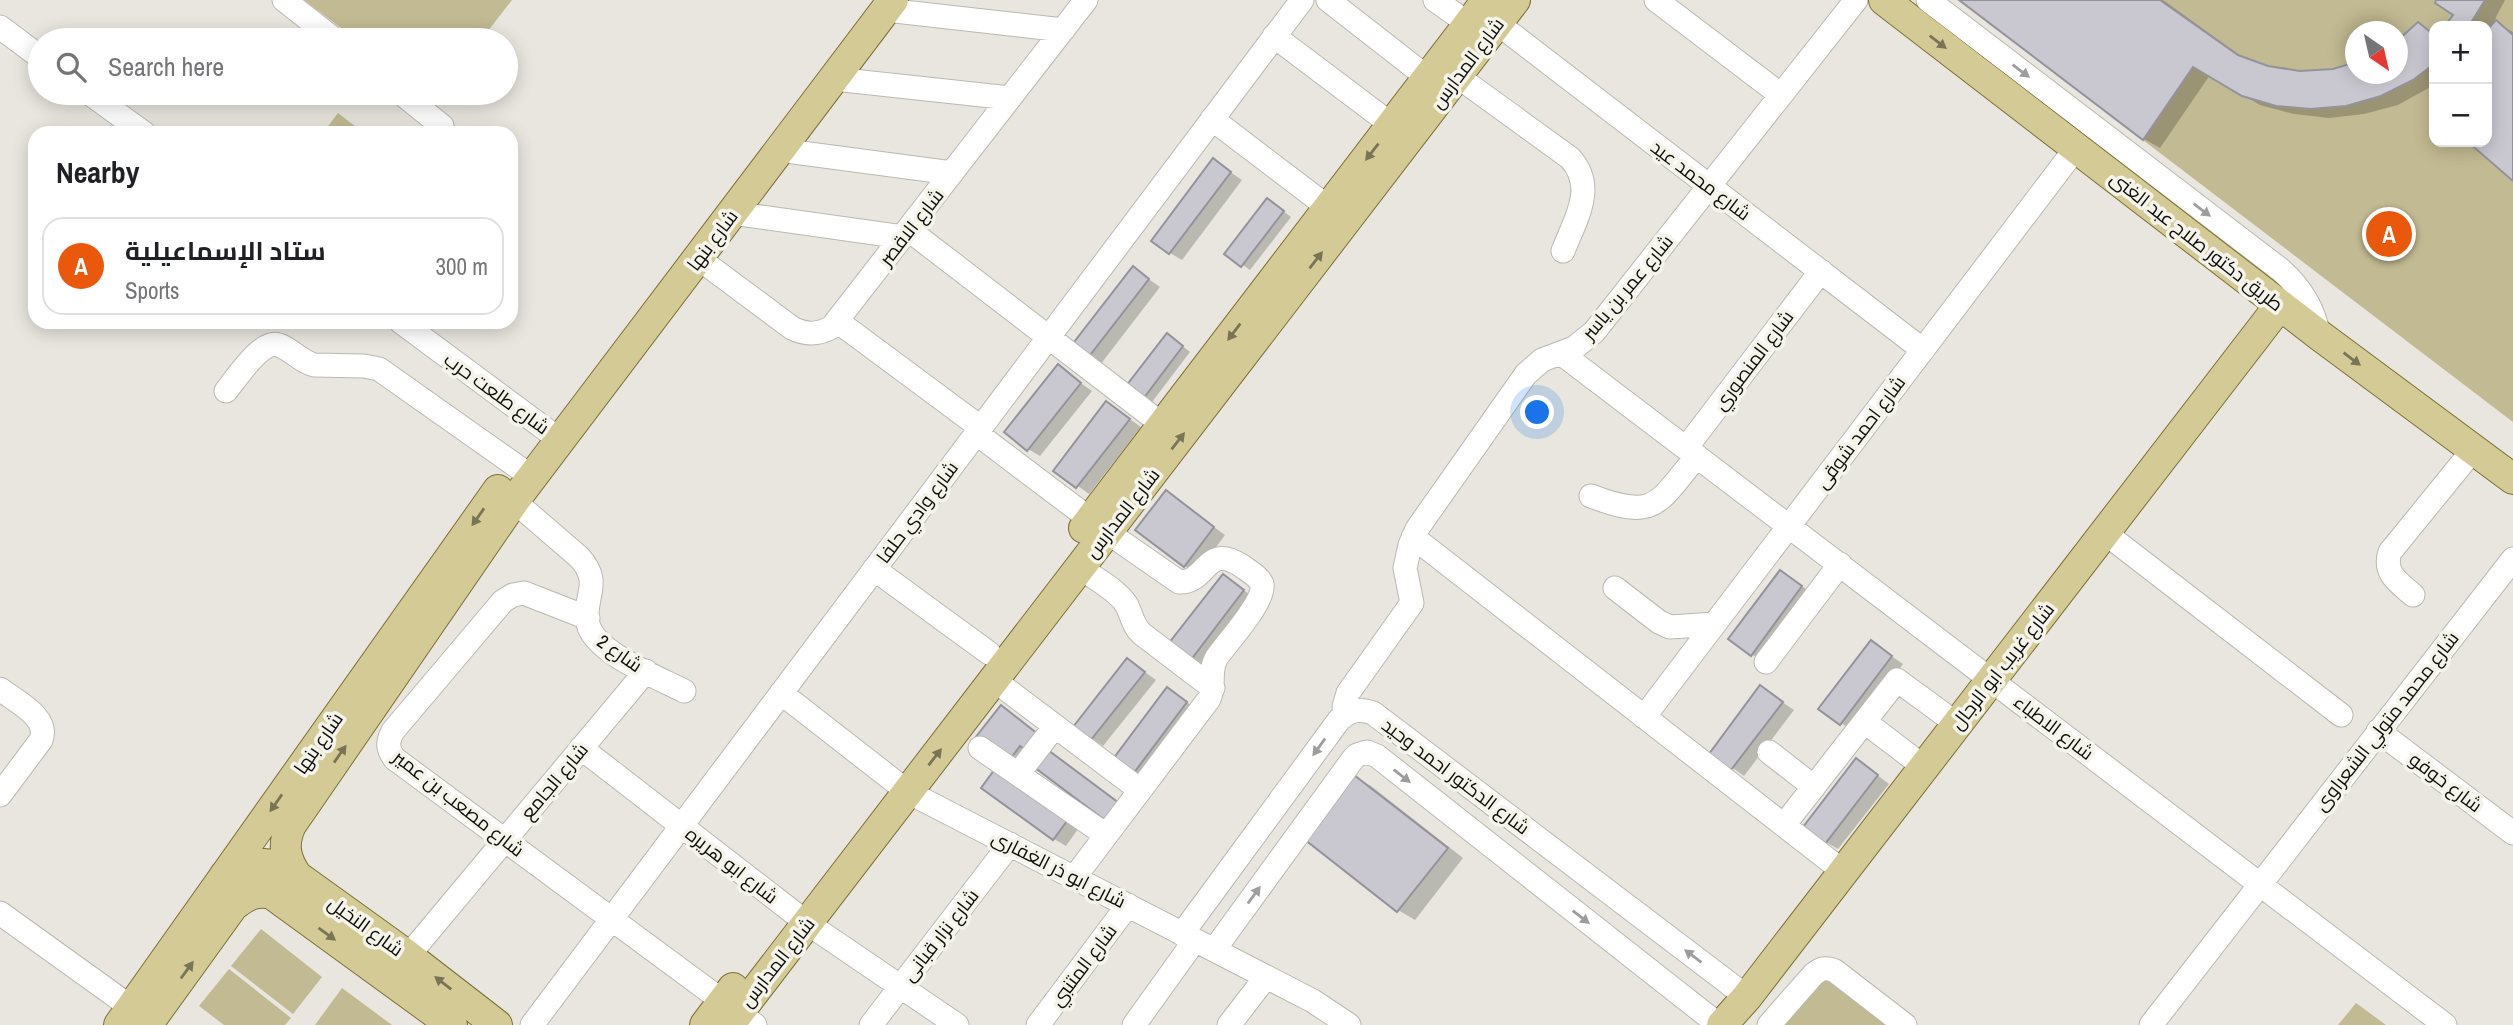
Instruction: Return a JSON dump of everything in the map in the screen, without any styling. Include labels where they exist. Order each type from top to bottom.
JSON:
[{"type":"main road","name":"شارع المدارس","points":[[730,1018],[799,917],[1443,77],[1483,15],[1515,0]]},
{"type":"main road","name":"طريق دكتور صلاح عبد الغنى","points":[[1884,0],[2319,335],[2513,479]]},
{"type":"main road","name":"شارع بنها","points":[[284,843],[291,825],[526,486],[889,5]]},
{"type":"main road","name":"شارع المدارس","points":[[992,666],[1080,568],[1099,526],[1163,425],[1392,125],[1443,77]]},
{"type":"main road","name":"شارع غريب ابو الرجال","points":[[1720,1025],[1747,997],[2280,305]]},
{"type":"main road","name":"شارع بنها","points":[[132,1019],[225,876],[492,497],[506,484],[515,481],[526,486]]},
{"type":"main road","points":[[255,833],[255,841],[265,850],[279,849],[284,843]]},
{"type":"main road","points":[[284,843],[289,861],[298,876]]},
{"type":"main road","name":"شارع النخيل","points":[[225,876],[243,866],[264,862],[283,866],[408,956],[497,1025]]},
{"type":"main road","name":"شارع النخيل","points":[[132,1019],[233,906],[252,894],[263,892],[272,894],[452,1025]]},
{"type":"street","points":[[284,0],[320,28]]},
{"type":"street","name":"شارع الاقصر","points":[[838,321],[1086,0]]},
{"type":"street","name":"شارع وادي حلفا","points":[[532,1025],[1302,0]]},
{"type":"street","points":[[1328,0],[1570,158],[1581,172],[1584,198],[1563,251]]},
{"type":"street","name":"شارع محمد عيد","points":[[1436,0],[1483,15],[1923,350]]},
{"type":"street","points":[[1656,0],[1781,95]]},
{"type":"street","name":"شارع عمر بن ياسر","points":[[1346,713],[1348,693],[1412,603],[1405,568],[1413,537],[1526,374],[1542,360],[1562,354],[1594,332],[1856,0]]},
{"type":"street","points":[[1928,0],[2281,270],[2302,292],[2310,306],[2319,335]]},
{"type":"street","points":[[889,5],[1063,30]]},
{"type":"street","points":[[0,27],[28,48]]},
{"type":"street","points":[[1274,36],[1392,125]]},
{"type":"street","points":[[834,79],[1010,98]]},
{"type":"street","points":[[106,105],[134,126]]},
{"type":"street","points":[[416,105],[442,126]]},
{"type":"street","points":[[1212,119],[1329,208]]},
{"type":"street","name":"شارع احمد شوقى","points":[[1644,717],[2076,148]]},
{"type":"street","points":[[779,150],[953,173]]},
{"type":"street","points":[[732,213],[906,234],[1163,425]]},
{"type":"street","points":[[698,258],[800,332],[824,331],[838,321],[1099,526],[1180,582],[1188,581],[1214,560],[1225,558],[1261,580],[1263,589],[1260,598],[1213,664],[1213,688],[1209,699],[1074,878]]},
{"type":"street","name":"شارع المنصوري","points":[[1591,496],[1625,508],[1650,505],[1661,499],[1691,452],[1821,271]]},
{"type":"street","name":"شارع طلعت حرب","points":[[410,329],[560,440]]},
{"type":"street","name":"شارع 2","points":[[226,391],[259,351],[269,344],[280,345],[306,363],[314,365],[371,366],[386,372],[526,486],[587,569],[593,582],[588,618],[590,630],[598,642],[684,691]]},
{"type":"street","name":"شارع الاطباء","points":[[1562,354],[2445,1025]]},
{"type":"street","points":[[2413,595],[2391,576],[2387,560],[2390,552],[2473,450]]},
{"type":"street","points":[[2105,533],[2341,715]]},
{"type":"street","points":[[1413,537],[1844,872]]},
{"type":"street","name":"شارع محمد متولي الشعراوى","points":[[2151,1025],[2513,559]]},
{"type":"street","points":[[1766,662],[1840,564]]},
{"type":"street","points":[[1080,568],[1121,598],[1128,607],[1133,624],[1142,634],[1213,688]]},
{"type":"street","points":[[874,569],[992,666],[1055,726],[1140,790]]},
{"type":"street","points":[[1615,588],[1659,622],[1670,626],[1681,628],[1715,624]]},
{"type":"street","name":"شارع مصعب بن عمير","points":[[588,618],[524,593],[503,601],[393,731],[388,740],[389,751],[396,759],[612,918],[730,1018]]},
{"type":"street","name":"شارع الجامع","points":[[408,956],[646,671]]},
{"type":"street","points":[[1784,825],[1898,680],[1957,724]]},
{"type":"street","points":[[0,689],[41,721],[44,730],[41,740],[0,795]]},
{"type":"street","name":"شارع ابو ذر الغفارى","points":[[781,693],[900,785],[1325,1008],[1349,1025]]},
{"type":"street","name":"شارع الدكتور احمد وحيد","points":[[1346,713],[1364,710],[1373,713],[1747,997]]},
{"type":"street","points":[[1134,1025],[1197,941],[1346,713]]},
{"type":"street","points":[[1865,722],[1924,767]]},
{"type":"street","points":[[1018,774],[1055,726]]},
{"type":"street","name":"شارع خوفو","points":[[2378,731],[2513,833]]},
{"type":"street","name":"شارع ابو هريره","points":[[581,748],[799,917],[957,1025]]},
{"type":"street","points":[[981,748],[1106,835]]},
{"type":"street","name":"شارع الدكتور احمد وحيد","points":[[1197,941],[1353,759],[1367,752],[1377,756],[1720,1025]]},
{"type":"street","points":[[1769,752],[1814,787]]},
{"type":"street","name":"شارع نزار قبانى","points":[[871,1025],[1010,844]]},
{"type":"street","name":"شارع المتنبي","points":[[1038,1025],[1128,905]]},
{"type":"street","points":[[0,913],[132,1019]]},
{"type":"street","points":[[1769,1025],[1813,975],[1820,969],[1828,968],[1905,1025]]},
{"type":"street","points":[[1229,1025],[1266,977]]},
{"type":"shaded area","points":[[304,0],[512,0],[490,28],[341,28]]},
{"type":"shaded area","points":[[1959,0],[2513,0],[2513,422]]},
{"type":"shaded area","points":[[338,113],[355,126],[328,126]]},
{"type":"shaded area","points":[[261,929],[322,977],[293,1014],[231,966]]},
{"type":"shaded area","points":[[229,969],[291,1018],[285,1025],[224,1025],[199,1006]]},
{"type":"shaded area","points":[[1826,977],[1886,1025],[1780,1025]]},
{"type":"shaded area","points":[[342,988],[392,1025],[315,1025]]},
{"type":"shaded area","points":[[2356,1003],[2386,1025],[2338,1025]]},
{"type":"building","points":[[1959,0],[2160,0],[2238,55],[2268,66],[2300,71],[2333,69],[2345,65],[2345,84],[2405,84],[2381,96],[2346,106],[2311,109],[2276,106],[2242,96],[2193,67],[2143,140]]},
{"type":"building","points":[[2436,0],[2485,0],[2472,21],[2449,21],[2453,15],[2435,3]]},
{"type":"building","points":[[2496,20],[2513,35],[2513,181],[2474,147],[2492,147],[2492,24]]},
{"type":"building","points":[[2418,22],[2429,31],[2429,68],[2408,82],[2408,31]]},
{"type":"building","points":[[1213,158],[1231,172],[1169,254],[1151,241]]},
{"type":"building","points":[[1267,198],[1284,211],[1241,267],[1224,254]]},
{"type":"building","points":[[1133,266],[1149,279],[1087,359],[1071,346]]},
{"type":"building","points":[[1167,333],[1183,346],[1143,399],[1126,386]]},
{"type":"building","points":[[1058,364],[1081,383],[1027,451],[1004,432]]},
{"type":"building","points":[[1106,401],[1130,419],[1076,488],[1053,471]]},
{"type":"building","points":[[1166,490],[1214,527],[1184,567],[1135,530]]},
{"type":"building","points":[[1780,570],[1802,586],[1751,656],[1728,639]]},
{"type":"building","points":[[1223,574],[1244,590],[1187,665],[1165,648]]},
{"type":"building","points":[[1871,640],[1892,656],[1840,725],[1818,709]]},
{"type":"building","points":[[1127,658],[1145,672],[1090,741],[1073,727]]},
{"type":"building","points":[[1760,685],[1783,702],[1731,770],[1709,754]]},
{"type":"building","points":[[1167,687],[1187,702],[1133,774],[1113,759]]},
{"type":"building","points":[[1001,705],[1039,735],[1026,751],[1020,746],[1007,763],[975,738]]},
{"type":"building","points":[[1048,750],[1119,803],[1106,821],[1034,767]]},
{"type":"building","points":[[1856,758],[1878,775],[1825,844],[1803,827]]},
{"type":"building","points":[[995,769],[1067,821],[1053,840],[981,788]]},
{"type":"building","points":[[1354,775],[1448,848],[1397,912],[1304,839]]},
{"type":"place","name":"ستاد الإسماعيلية","points":[[2389,234]]}]
